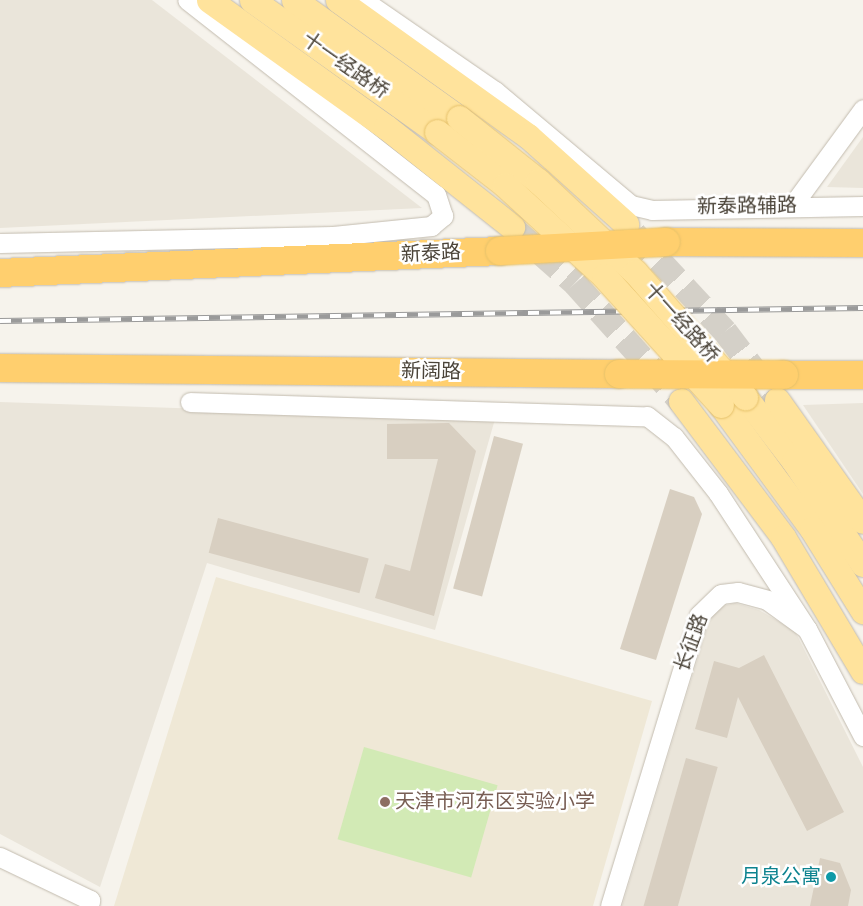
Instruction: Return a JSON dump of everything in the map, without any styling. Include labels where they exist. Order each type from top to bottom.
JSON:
[{"type":"highway","name":"新泰路","points":[[0,273],[666,242],[863,243]]},
{"type":"highway","name":"新阔路","points":[[0,368],[619,374],[780,388],[863,375]]},
{"type":"main road","points":[[209,0],[386,127],[512,227]]},
{"type":"main road","name":"十一经路桥","points":[[252,0],[437,132],[505,185],[592,264],[721,405],[812,529],[863,611]]},
{"type":"main road","name":"十一经路桥","points":[[294,0],[459,118],[581,221],[686,327],[794,461],[863,564]]},
{"type":"main road","points":[[338,0],[528,136],[629,214]]},
{"type":"main road","points":[[780,388],[863,521]]},
{"type":"main road","points":[[681,400],[783,537],[863,671]]},
{"type":"street","points":[[0,243],[334,236],[431,226],[443,216],[436,196],[187,0]]},
{"type":"street","points":[[363,0],[495,91],[629,214]]},
{"type":"street","points":[[792,206],[863,109]]},
{"type":"street","name":"新泰路辅路","points":[[629,214],[652,210],[863,206]]},
{"type":"street","points":[[190,402],[647,416],[674,437],[718,493],[807,629]]},
{"type":"street","name":"长征路","points":[[610,906],[698,615],[721,594],[738,592],[768,600],[807,629],[863,736]]},
{"type":"street","points":[[0,857],[90,900],[88,906]]},
{"type":"shaded area","points":[[0,0],[152,0],[422,208],[0,228]]},
{"type":"shaded area","points":[[863,137],[863,188],[827,187]]},
{"type":"shaded area","points":[[0,402],[495,419],[435,630],[207,563],[100,887],[0,834]]},
{"type":"shaded area","points":[[863,403],[863,494],[803,405]]},
{"type":"shaded area","name":"天津市河东区实验小学","points":[[216,577],[652,701],[593,906],[114,906]]},
{"type":"shaded area","points":[[735,603],[759,610],[795,631],[863,767],[863,906],[622,906],[707,628],[715,608]]},
{"type":"green space","points":[[364,747],[498,785],[471,878],[338,839]]},
{"type":"building","points":[[449,423],[476,451],[434,616],[375,598],[385,564],[410,571],[438,459],[387,459],[387,424]]},
{"type":"building","points":[[494,436],[523,444],[482,596],[453,589]]},
{"type":"building","points":[[670,489],[694,497],[702,514],[656,660],[620,649]]},
{"type":"building","points":[[218,518],[369,558],[359,593],[209,553]]},
{"type":"building","points":[[764,655],[844,812],[807,831],[738,697],[727,738],[695,729],[714,661],[739,668]]},
{"type":"building","points":[[686,758],[718,767],[678,906],[644,906]]},
{"type":"building","name":"月泉公寓","points":[[820,858],[840,863],[851,890],[848,906],[810,906]]},
{"type":"tunnel","points":[[512,227],[575,283],[681,401]]},
{"type":"tunnel","points":[[634,233],[725,331],[777,400]]},
{"type":"railway","points":[[0,321],[863,308]]},
{"type":"place","name":"天津市河东区实验小学","points":[[385,802]]},
{"type":"place","name":"月泉公寓","points":[[831,877]]}]
